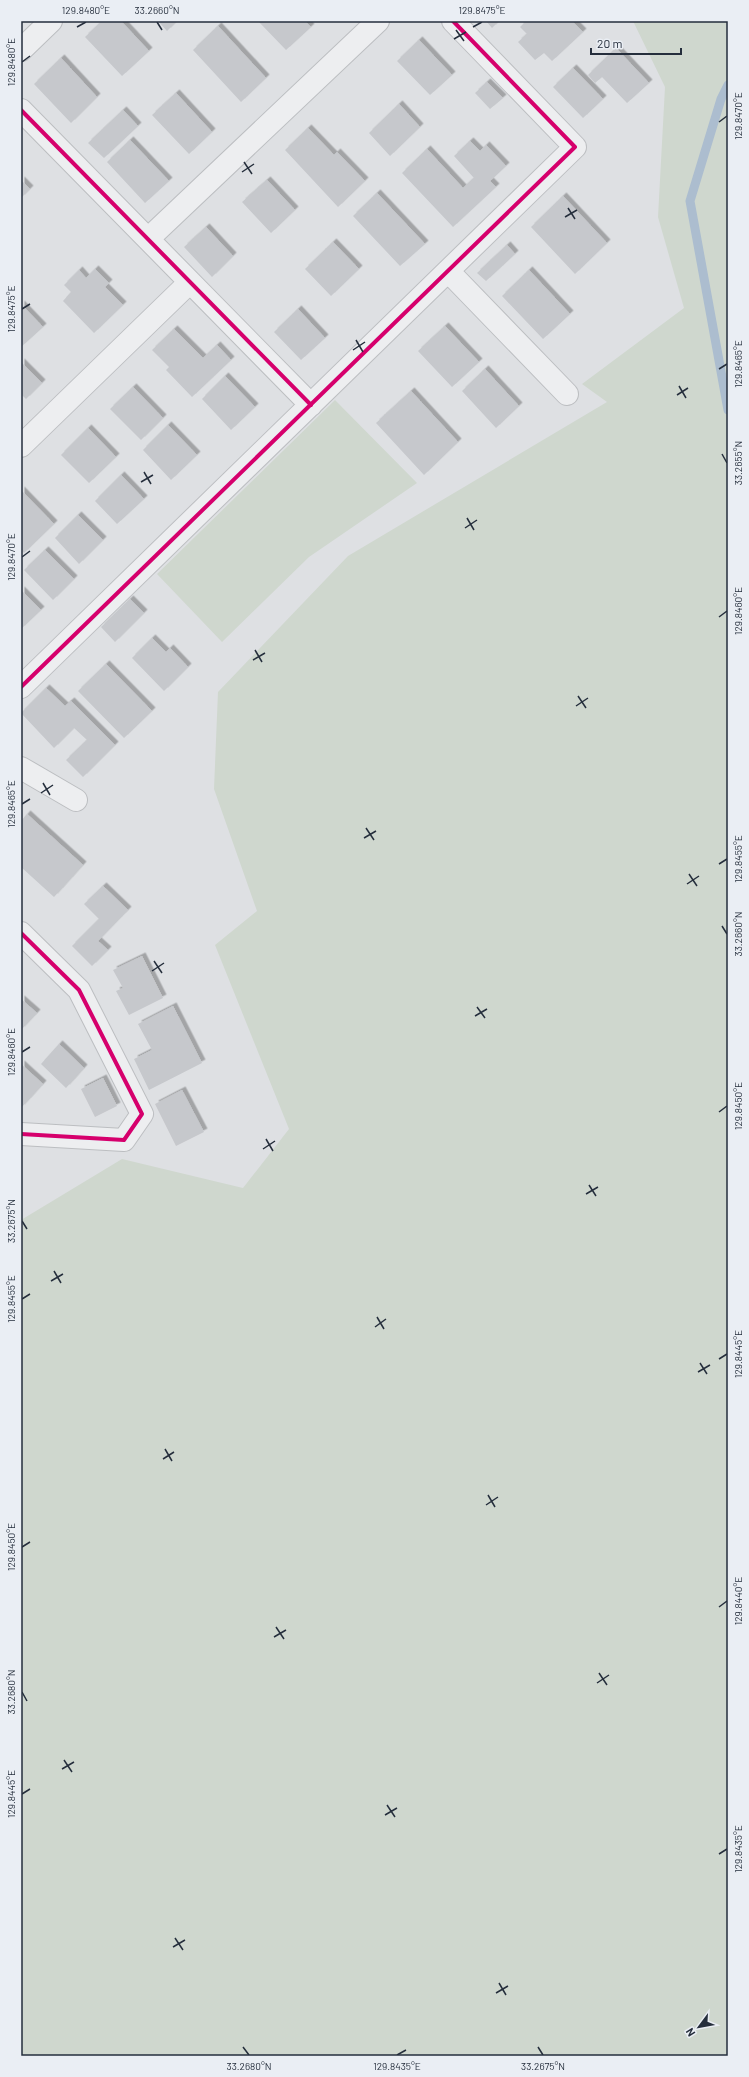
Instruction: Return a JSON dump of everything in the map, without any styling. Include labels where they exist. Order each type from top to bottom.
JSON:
[{"type":"street","points":[[21,50],[51,21]]},
{"type":"street","points":[[148,239],[378,21]]},
{"type":"street","points":[[21,687],[574,147],[454,21]]},
{"type":"street","points":[[21,110],[311,405]]},
{"type":"street","points":[[448,271],[566,394]]},
{"type":"street","points":[[21,446],[190,282]]},
{"type":"street","points":[[21,768],[76,800]]},
{"type":"street","points":[[21,933],[80,990],[142,1114],[124,1140],[21,1134]]},
{"type":"shaded area","points":[[633,21],[728,21],[728,2056],[21,2056],[21,1220],[122,1159],[243,1188],[289,1129],[215,945],[257,911],[214,789],[218,692],[348,556],[607,402],[582,384],[684,308],[658,217],[665,87]]},
{"type":"shaded area","points":[[335,400],[417,483],[309,557],[222,642],[157,574]]},
{"type":"building","points":[[102,21],[121,21],[149,51],[122,76],[85,37]]},
{"type":"building","points":[[158,21],[177,21],[167,31]]},
{"type":"building","points":[[258,21],[305,21],[311,27],[286,50]]},
{"type":"building","points":[[486,21],[499,21],[492,28]]},
{"type":"building","points":[[526,21],[572,21],[583,32],[552,61],[544,53],[535,60],[518,42],[527,34],[520,27]]},
{"type":"building","points":[[218,26],[266,78],[241,102],[193,50]]},
{"type":"building","points":[[419,40],[452,75],[430,95],[397,61]]},
{"type":"building","points":[[616,48],[649,83],[627,103],[602,77],[595,83],[588,75]]},
{"type":"building","points":[[61,58],[97,97],[71,123],[34,84]]},
{"type":"building","points":[[573,68],[603,99],[583,118],[553,87]]},
{"type":"building","points":[[487,82],[503,98],[490,109],[475,93]]},
{"type":"building","points":[[176,93],[212,132],[189,154],[152,115]]},
{"type":"building","points":[[399,104],[420,127],[390,156],[369,133]]},
{"type":"building","points":[[123,110],[138,126],[104,158],[88,143]]},
{"type":"building","points":[[308,128],[334,155],[337,152],[365,181],[338,207],[285,150]]},
{"type":"building","points":[[130,140],[169,181],[145,203],[107,162]]},
{"type":"building","points":[[470,141],[480,151],[486,145],[506,166],[490,181],[496,187],[453,227],[402,173],[427,149],[463,188],[474,178],[454,156]]},
{"type":"building","points":[[21,180],[30,189],[21,198]]},
{"type":"building","points":[[267,180],[295,210],[271,233],[242,202]]},
{"type":"building","points":[[377,193],[425,244],[400,266],[353,216]]},
{"type":"building","points":[[563,196],[607,243],[575,274],[531,227]]},
{"type":"building","points":[[206,227],[233,256],[212,277],[184,247]]},
{"type":"building","points":[[333,242],[359,269],[331,296],[305,269]]},
{"type":"building","points":[[507,245],[515,254],[486,281],[477,273]]},
{"type":"building","points":[[95,269],[109,283],[105,287],[123,305],[94,333],[63,301],[71,292],[64,285],[79,270],[86,278]]},
{"type":"building","points":[[529,270],[570,314],[543,339],[502,296]]},
{"type":"building","points":[[21,304],[43,327],[21,347]]},
{"type":"building","points":[[298,309],[325,338],[301,360],[274,332]]},
{"type":"building","points":[[445,326],[479,362],[452,387],[418,351]]},
{"type":"building","points":[[174,329],[203,358],[217,345],[231,360],[192,397],[166,370],[169,367],[152,350]]},
{"type":"building","points":[[21,362],[42,383],[26,399],[21,394]]},
{"type":"building","points":[[485,369],[519,406],[496,428],[462,391]]},
{"type":"building","points":[[225,376],[255,407],[231,430],[202,399]]},
{"type":"building","points":[[133,387],[163,418],[141,440],[110,409]]},
{"type":"building","points":[[411,391],[458,442],[424,475],[376,423]]},
{"type":"building","points":[[168,425],[197,455],[171,480],[143,450]]},
{"type":"building","points":[[88,428],[116,457],[89,483],[61,455]]},
{"type":"building","points":[[121,475],[144,499],[117,524],[95,501]]},
{"type":"building","points":[[21,490],[54,524],[24,553],[21,550]]},
{"type":"building","points":[[78,515],[103,540],[79,564],[55,538]]},
{"type":"building","points":[[45,550],[74,579],[53,600],[24,570]]},
{"type":"building","points":[[21,590],[41,610],[21,629]]},
{"type":"building","points":[[130,599],[144,613],[115,642],[101,627]]},
{"type":"building","points":[[152,638],[166,652],[170,648],[188,667],[164,691],[132,658]]},
{"type":"building","points":[[106,664],[152,711],[124,738],[78,691]]},
{"type":"building","points":[[46,688],[65,706],[71,701],[115,745],[83,777],[66,760],[87,740],[74,728],[54,748],[21,713]]},
{"type":"building","points":[[27,814],[83,865],[54,897],[21,867],[21,821]]},
{"type":"building","points":[[103,886],[128,910],[98,941],[108,950],[92,966],[72,946],[99,919],[84,904]]},
{"type":"building","points":[[142,956],[163,998],[129,1015],[116,991],[123,988],[113,970]]},
{"type":"building","points":[[21,999],[37,1013],[21,1030]]},
{"type":"building","points":[[173,1006],[202,1063],[149,1090],[134,1059],[152,1050],[138,1024]]},
{"type":"building","points":[[59,1044],[84,1068],[66,1088],[41,1064]]},
{"type":"building","points":[[21,1064],[43,1084],[21,1108]]},
{"type":"building","points":[[103,1078],[117,1106],[95,1117],[81,1089]]},
{"type":"building","points":[[182,1090],[204,1132],[176,1146],[155,1104]]},
{"type":"waterway","points":[[728,85],[721,99],[690,201],[728,410]]},
{"type":"cycle path","points":[[21,687],[575,147],[453,21]]},
{"type":"cycle path","points":[[21,110],[311,405]]},
{"type":"cycle path","points":[[21,933],[79,990],[142,1114],[124,1140],[21,1134]]}]
